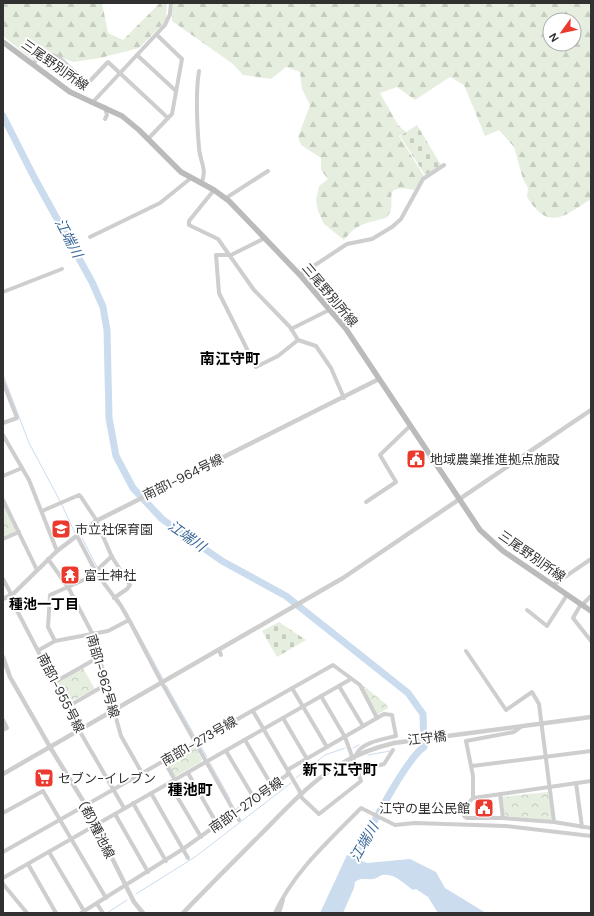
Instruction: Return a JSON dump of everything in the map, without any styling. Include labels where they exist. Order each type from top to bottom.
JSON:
[{"type":"main road","name":"三尾野別所線","points":[[3,42],[66,90],[92,103],[116,112],[133,124],[173,166],[226,198],[331,309],[346,329],[480,530],[493,543],[591,611]]},
{"type":"street","points":[[92,103],[169,20],[170,3]]},
{"type":"street","points":[[148,139],[172,114],[182,59],[156,35]]},
{"type":"street","points":[[32,64],[45,56],[51,55],[59,57],[89,82],[108,62],[168,118]]},
{"type":"street","points":[[137,55],[176,91]]},
{"type":"street","points":[[199,71],[197,107],[199,150],[205,173],[201,184]]},
{"type":"street","points":[[105,107],[106,118],[116,112]]},
{"type":"street","points":[[300,276],[347,244],[372,239],[392,227],[401,219],[423,180],[444,165]]},
{"type":"street","points":[[226,198],[268,170]]},
{"type":"street","points":[[90,237],[160,203],[191,178]]},
{"type":"street","points":[[214,190],[189,221],[189,224],[218,239],[254,290],[291,329],[298,340],[316,346],[331,368],[344,398]]},
{"type":"street","points":[[265,238],[230,256],[216,255],[219,293],[256,367],[278,356],[298,340]]},
{"type":"street","points":[[3,292],[62,269]]},
{"type":"street","points":[[291,329],[331,309]]},
{"type":"street","name":"南部1-964号線","points":[[3,599],[11,595],[57,551],[96,521],[379,380]]},
{"type":"street","points":[[3,382],[17,418],[3,423]]},
{"type":"street","points":[[3,774],[162,683],[220,653],[283,613],[307,600],[459,500],[591,410]]},
{"type":"street","points":[[366,502],[396,482],[380,455],[410,426]]},
{"type":"street","points":[[3,435],[29,480],[57,551]]},
{"type":"street","points":[[3,476],[22,468]]},
{"type":"street","points":[[42,511],[79,495],[96,521],[112,556],[130,585],[127,589],[114,598]]},
{"type":"street","points":[[3,500],[37,570]]},
{"type":"street","points":[[3,539],[19,532]]},
{"type":"street","points":[[77,536],[96,572],[128,620],[239,820]]},
{"type":"street","points":[[55,641],[48,627],[50,595],[96,572],[112,556]]},
{"type":"street","name":"南部1-962号線","points":[[48,559],[68,587],[93,635],[121,736],[142,773]]},
{"type":"street","points":[[553,585],[591,559]]},
{"type":"street","name":"南部1-955号線","points":[[3,578],[79,730],[124,808]]},
{"type":"street","points":[[527,610],[547,626],[567,595]]},
{"type":"street","points":[[591,596],[581,605],[573,618],[591,641]]},
{"type":"street","points":[[39,650],[55,641],[108,631],[128,620]]},
{"type":"street","points":[[466,651],[506,710],[532,692],[539,704],[554,822]]},
{"type":"street","points":[[55,682],[99,656]]},
{"type":"street","name":"(都)種池線","points":[[3,657],[10,677],[85,804],[137,908],[143,913]]},
{"type":"street","name":"南部1-273号線","points":[[3,852],[85,804],[333,665],[360,685],[377,718]]},
{"type":"street","points":[[3,878],[351,679]]},
{"type":"street","points":[[67,707],[107,684]]},
{"type":"street","points":[[339,686],[363,726]]},
{"type":"street","points":[[292,688],[327,747]]},
{"type":"street","points":[[253,711],[302,798],[319,814],[361,781],[354,756],[345,737],[321,696]]},
{"type":"street","points":[[354,756],[358,750],[364,746],[396,736],[392,715],[384,714],[377,718]]},
{"type":"street","name":"江守橋","points":[[183,913],[300,794],[325,772],[354,756],[375,747],[394,743],[591,717]]},
{"type":"street","points":[[283,718],[307,759]]},
{"type":"street","name":"南部1-270号線","points":[[82,912],[166,861],[201,837],[287,775],[289,769],[377,718]]},
{"type":"street","points":[[3,720],[7,728],[3,730]]},
{"type":"street","points":[[473,798],[472,766],[466,741],[514,732],[522,726]]},
{"type":"street","points":[[245,740],[272,786]]},
{"type":"street","points":[[358,771],[384,764],[393,750]]},
{"type":"street","points":[[226,751],[254,798]]},
{"type":"street","points":[[472,766],[591,751]]},
{"type":"street","points":[[164,761],[175,780]]},
{"type":"street","points":[[188,773],[217,824]]},
{"type":"street","points":[[591,781],[473,798],[463,809],[464,816],[467,818],[503,818],[554,822],[591,828]]},
{"type":"street","points":[[169,783],[201,837]]},
{"type":"street","points":[[576,783],[582,827]]},
{"type":"street","points":[[3,813],[43,791],[106,898]]},
{"type":"street","points":[[151,794],[188,858]]},
{"type":"street","points":[[500,794],[503,818]]},
{"type":"street","points":[[133,803],[166,861]]},
{"type":"street","points":[[275,913],[285,894],[307,863],[361,808],[395,825],[416,823],[505,826],[591,836]]},
{"type":"street","points":[[115,814],[148,872]]},
{"type":"street","points":[[49,852],[82,912]]},
{"type":"street","points":[[28,864],[56,913]]},
{"type":"street","points":[[3,884],[27,913]]},
{"type":"street","points":[[279,913],[285,894]]},
{"type":"street","points":[[97,904],[103,913]]},
{"type":"green space","points":[[3,3],[102,3],[108,33],[123,40],[160,3],[167,3],[166,21],[139,48],[100,58],[74,62],[47,53],[34,61],[3,36]]},
{"type":"green space","points":[[173,3],[591,3],[591,199],[573,211],[557,218],[542,214],[535,208],[527,197],[528,188],[523,179],[514,147],[499,130],[485,136],[464,85],[450,77],[415,100],[397,87],[380,93],[398,125],[406,132],[399,136],[424,176],[414,190],[396,189],[392,192],[390,212],[386,218],[363,224],[353,230],[344,240],[324,224],[318,211],[316,200],[319,186],[328,179],[321,170],[321,158],[301,145],[298,137],[310,105],[302,89],[300,72],[286,67],[271,79],[243,75],[233,64],[172,21]]},
{"type":"green space","points":[[417,125],[441,165],[425,175],[400,136]]},
{"type":"green space","points":[[3,504],[16,530],[15,532],[3,537]]},
{"type":"green space","points":[[279,622],[306,640],[277,657],[262,631]]},
{"type":"green space","points":[[83,668],[95,689],[67,703],[58,682]]},
{"type":"green space","points":[[361,684],[386,704],[388,708],[377,715]]},
{"type":"green space","points":[[195,747],[202,759],[201,762],[174,776],[167,764],[167,761]]},
{"type":"green space","points":[[548,792],[552,819],[505,816],[502,797]]},
{"type":"water","points":[[347,855],[367,863],[410,859],[436,872],[445,888],[486,913],[438,913],[428,897],[416,889],[413,890],[395,877],[382,875],[374,879],[364,879],[355,882],[354,888],[343,913],[320,913]]},
{"type":"waterway","name":"江端川","points":[[3,116],[35,179],[92,282],[103,307],[107,330],[109,418],[116,456],[133,488],[162,519],[222,561],[286,596],[408,693],[423,714],[424,747],[406,767],[396,783],[351,865]]},
{"type":"waterway","points":[[3,375],[29,443],[60,501]]},
{"type":"waterway","points":[[62,505],[75,533]]},
{"type":"waterway","points":[[82,538],[97,567]]},
{"type":"waterway","points":[[118,598],[129,616]]},
{"type":"waterway","points":[[131,620],[163,679]]},
{"type":"waterway","points":[[166,685],[197,740]]},
{"type":"waterway","points":[[200,745],[207,757]]},
{"type":"waterway","points":[[353,748],[359,745]]},
{"type":"waterway","points":[[296,778],[325,755],[345,748]]},
{"type":"waterway","points":[[368,755],[390,751]]},
{"type":"waterway","points":[[210,763],[230,799]]},
{"type":"waterway","points":[[136,894],[195,857],[291,783]]},
{"type":"waterway","points":[[107,913],[127,900]]},
{"type":"place","name":"地域農業推進拠点施設","points":[[416,459]]},
{"type":"place","name":"市立社保育園","points":[[61,529]]},
{"type":"place","name":"富士神社","points":[[70,575]]},
{"type":"place","name":"セブン-イレブン","points":[[44,778]]},
{"type":"place","name":"江守の里公民館","points":[[484,808]]},
{"type":"district","name":"南江守町","points":[[230,359]]},
{"type":"district","name":"種池一丁目","points":[[44,604]]},
{"type":"district","name":"新下江守町","points":[[340,770]]},
{"type":"district","name":"種池町","points":[[190,790]]}]
